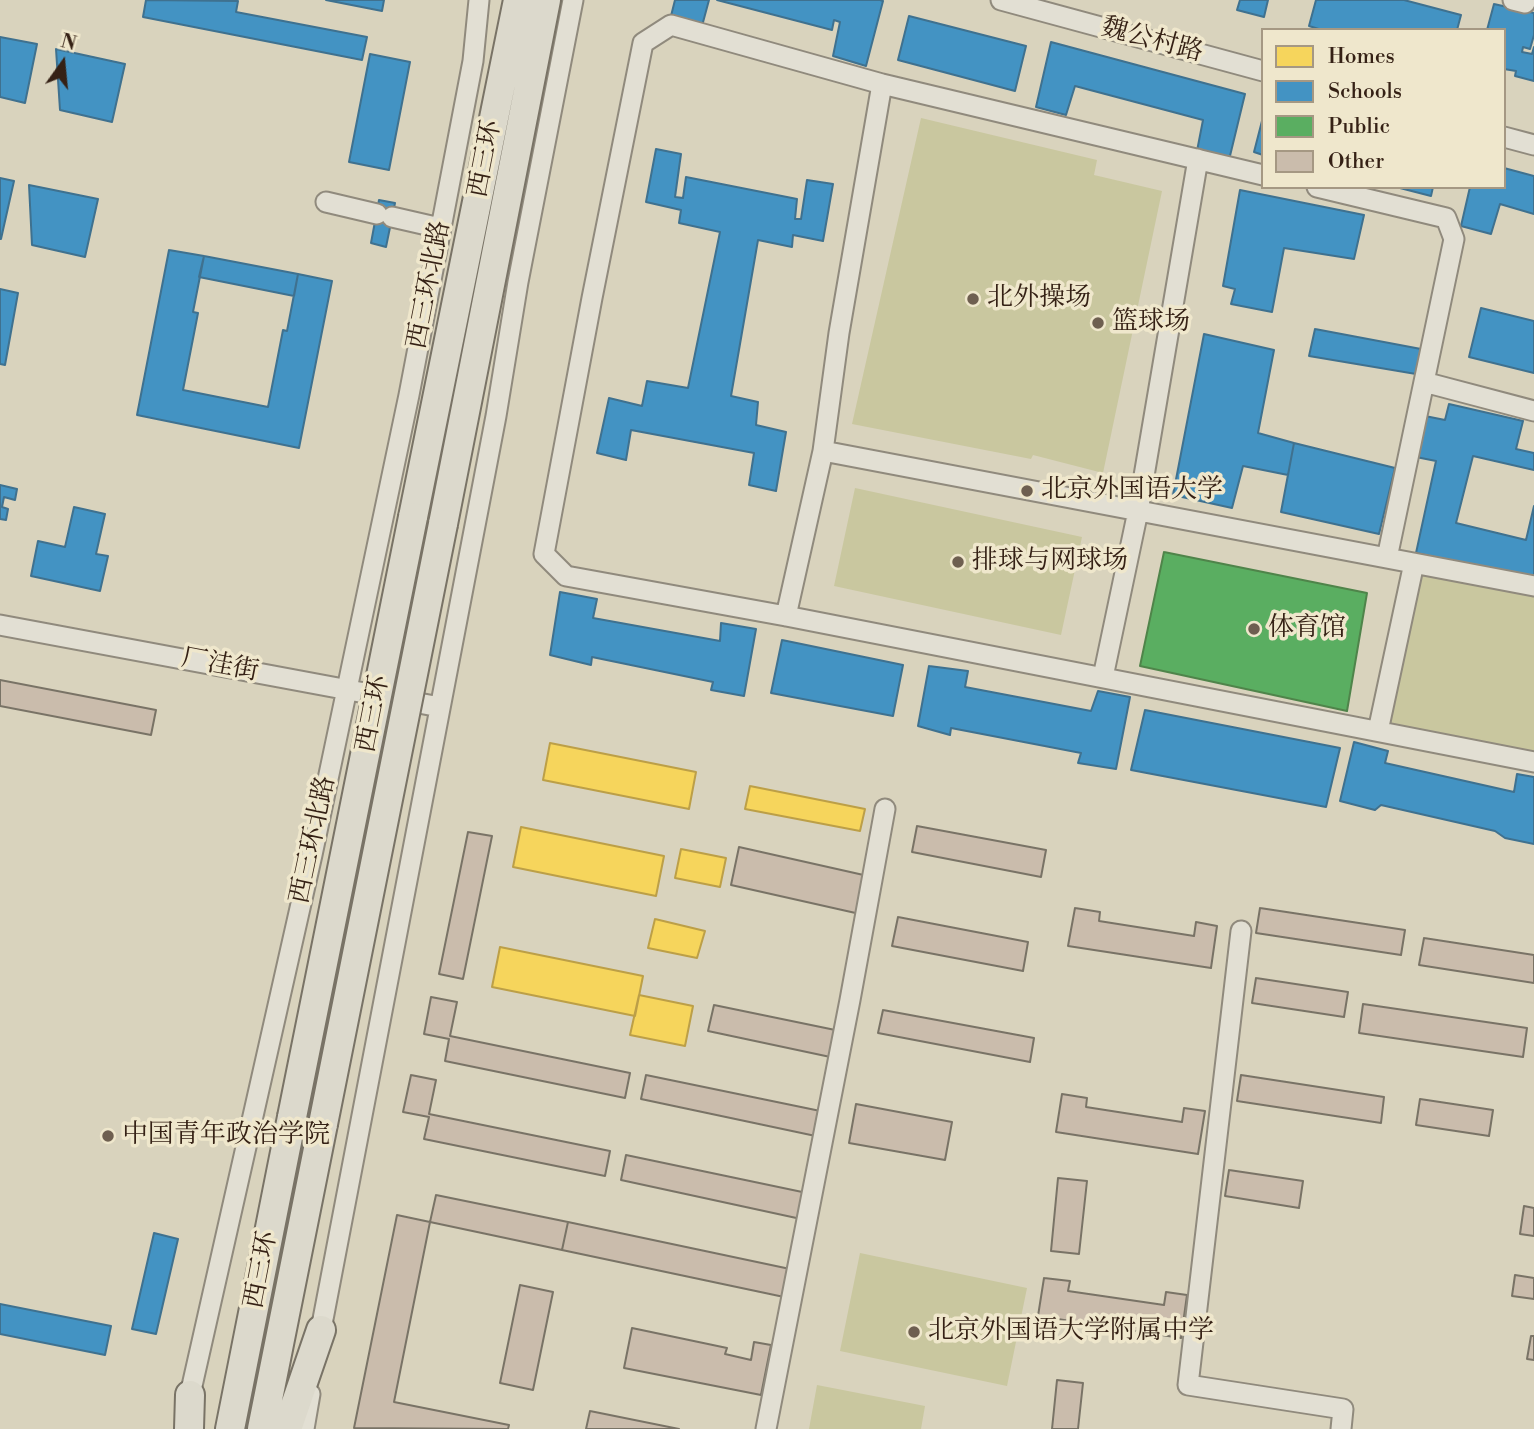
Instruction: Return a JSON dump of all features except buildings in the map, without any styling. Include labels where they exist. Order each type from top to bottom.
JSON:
[{"type":"highway","name":"西三环","points":[[230,1429],[518,0]]},
{"type":"highway","name":"西三环","points":[[262,1429],[546,0]]},
{"type":"highway","points":[[287,1429],[321,1330]]},
{"type":"highway","points":[[189,1429],[190,1395]]},
{"type":"street","name":"西三环北路","points":[[182,1429],[312,855],[410,395],[473,61],[479,0]]},
{"type":"street","points":[[304,1429],[573,0]]},
{"type":"street","name":"魏公村路","points":[[1001,0],[1261,70]]},
{"type":"street","points":[[1513,0],[1525,3],[1526,0]]},
{"type":"street","points":[[1261,175],[882,84],[671,25],[643,43],[544,554],[566,576],[786,616],[1534,762]]},
{"type":"street","points":[[786,616],[823,451],[839,333],[882,84]]},
{"type":"street","points":[[1506,138],[1534,145]]},
{"type":"street","points":[[1103,677],[1139,511],[1198,159]]},
{"type":"street","points":[[1325,189],[1446,218],[1454,239],[1387,558]]},
{"type":"street","points":[[326,202],[440,228]]},
{"type":"street","points":[[1424,382],[1534,411]]},
{"type":"street","points":[[823,451],[1534,586]]},
{"type":"street","points":[[1378,731],[1414,563]]},
{"type":"street","name":"厂洼街","points":[[0,625],[440,707]]},
{"type":"street","points":[[766,1429],[885,809]]},
{"type":"street","points":[[1241,931],[1188,1385],[1343,1409],[1341,1429]]},
{"type":"shaded area","name":"北外操场","points":[[921,118],[1097,160],[1094,175],[1162,191],[1103,473],[1033,455],[1031,459],[852,424]]},
{"type":"shaded area","name":"排球与网球场","points":[[855,488],[1082,537],[1061,635],[834,586]]},
{"type":"shaded area","points":[[1418,569],[1534,591],[1534,758],[1384,727]]},
{"type":"shaded area","points":[[860,1253],[1027,1288],[1007,1386],[840,1351]]},
{"type":"shaded area","points":[[817,1385],[925,1406],[921,1429],[809,1429]]},
{"type":"place","name":"北外操场","points":[[973,299]]},
{"type":"place","name":"篮球场","points":[[1098,323]]},
{"type":"place","name":"北京外国语大学","points":[[1027,491]]},
{"type":"place","name":"排球与网球场","points":[[958,562]]},
{"type":"place","name":"体育馆","points":[[1254,629]]},
{"type":"place","name":"中国青年政治学院","points":[[108,1136]]},
{"type":"place","name":"北京外国语大学附属中学","points":[[914,1332]]}]
